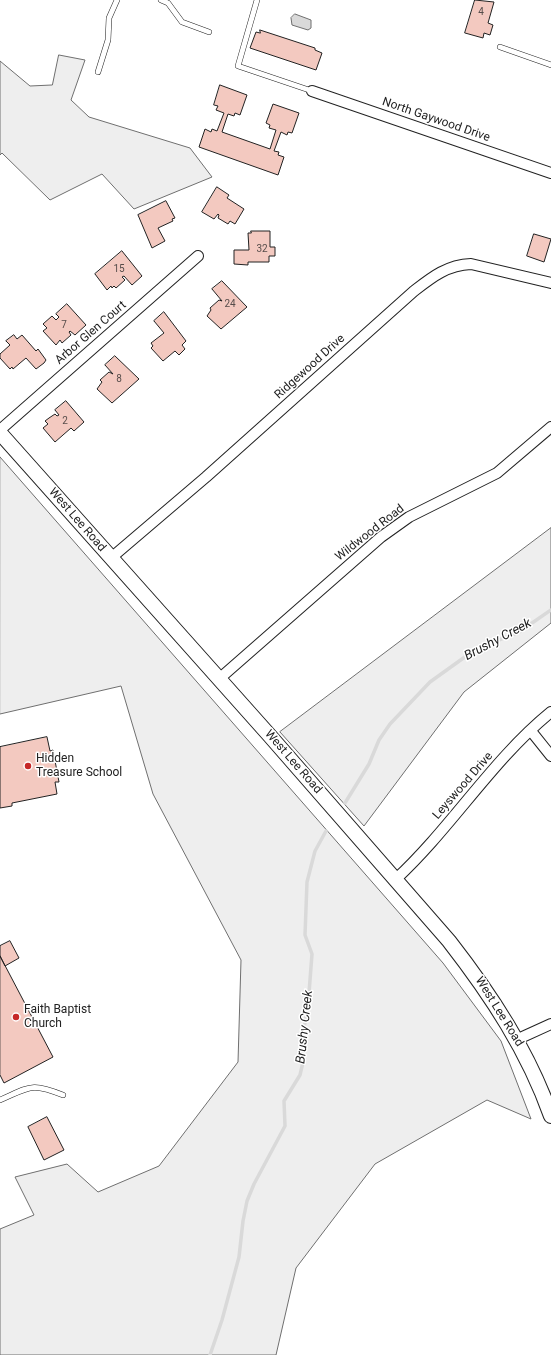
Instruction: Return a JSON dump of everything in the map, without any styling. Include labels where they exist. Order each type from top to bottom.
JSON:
[{"type":"street","name":"North Gaywood Drive","points":[[312,91],[551,173]]},
{"type":"street","name":"Arbor Glen Court","points":[[0,431],[198,256]]},
{"type":"street","name":"Ridgewood Drive","points":[[111,558],[206,477],[414,291],[438,273],[458,264],[471,264],[551,283]]},
{"type":"street","name":"Wildwood Road","points":[[219,679],[382,537],[409,517],[497,473],[551,427]]},
{"type":"street","name":"West Lee Road","points":[[0,431],[396,879],[474,973],[518,1039],[551,1116]]},
{"type":"street","name":"Leyswood Drive","points":[[396,879],[418,858],[511,751],[551,712]]},
{"type":"street","points":[[531,731],[551,756]]},
{"type":"street","points":[[518,1039],[551,1024]]},
{"type":"lane","points":[[98,72],[108,40],[109,18],[117,0]]},
{"type":"lane","points":[[161,0],[168,3],[182,22],[209,32]]},
{"type":"lane","points":[[257,0],[238,66],[312,91]]},
{"type":"lane","points":[[500,47],[551,65]]},
{"type":"lane","points":[[0,1100],[31,1087],[43,1087],[63,1096]]},
{"type":"shaded area","points":[[295,14],[311,20],[311,28],[308,30],[292,25],[291,18]]},
{"type":"shaded area","points":[[59,55],[85,60],[71,100],[89,117],[190,148],[212,177],[134,209],[102,174],[50,200],[2,153],[0,155],[0,61],[30,86],[52,85]]},
{"type":"shaded area","points":[[0,457],[443,963],[501,1041],[531,1119],[487,1100],[375,1164],[296,1268],[276,1355],[0,1355],[0,1229],[34,1215],[15,1177],[67,1164],[98,1192],[159,1166],[238,1062],[241,960],[153,794],[121,686],[0,714]]},
{"type":"shaded area","points":[[551,528],[551,623],[464,692],[364,826],[280,732]]},
{"type":"building","points":[[475,0],[494,2],[488,23],[493,25],[490,35],[484,33],[483,38],[465,33]]},
{"type":"building","points":[[260,30],[315,48],[315,50],[322,53],[316,70],[250,48],[256,32],[260,33]]},
{"type":"building","points":[[220,85],[247,95],[240,115],[235,113],[234,116],[228,114],[222,132],[270,149],[276,130],[269,128],[270,125],[266,123],[273,104],[299,113],[292,133],[288,132],[287,135],[281,132],[274,151],[279,152],[278,155],[284,157],[278,175],[199,147],[205,129],[211,132],[212,129],[217,131],[224,113],[216,110],[218,106],[214,105]]},
{"type":"building","points":[[217,187],[229,195],[227,198],[244,209],[235,224],[230,221],[228,224],[218,218],[218,214],[214,219],[202,212]]},
{"type":"building","points":[[166,201],[175,218],[172,219],[173,221],[158,228],[165,241],[152,248],[138,215]]},
{"type":"building","points":[[251,231],[270,231],[270,247],[275,247],[275,256],[269,256],[269,262],[248,262],[248,265],[234,264],[234,250],[249,250],[248,233],[251,233]]},
{"type":"building","points":[[534,234],[551,239],[544,262],[527,256]]},
{"type":"building","points":[[122,251],[142,276],[132,285],[124,276],[122,277],[125,280],[116,288],[114,286],[112,288],[111,286],[107,290],[95,274]]},
{"type":"building","points":[[222,281],[247,307],[221,329],[207,316],[211,310],[210,308],[219,300],[222,301],[212,289]]},
{"type":"building","points":[[67,304],[86,325],[75,335],[70,331],[69,332],[71,335],[62,343],[60,340],[56,345],[43,331],[47,328],[43,324],[52,316],[56,320],[59,317],[56,314]]},
{"type":"building","points":[[164,312],[186,341],[182,345],[185,349],[179,355],[175,351],[163,361],[151,348],[153,346],[151,343],[164,333],[154,321]]},
{"type":"building","points":[[14,335],[17,339],[22,335],[36,351],[38,349],[46,360],[44,363],[36,369],[26,358],[13,369],[12,367],[10,369],[0,358],[0,354],[10,345],[6,341]]},
{"type":"building","points":[[115,356],[139,379],[112,403],[97,389],[102,382],[100,380],[109,372],[113,374],[105,365]]},
{"type":"building","points":[[66,401],[84,422],[74,431],[71,428],[55,442],[43,428],[48,424],[45,421],[55,414],[57,416],[59,415],[55,410]]},
{"type":"building","name":"Hidden Treasure School","points":[[47,737],[50,751],[53,750],[59,782],[55,782],[57,794],[12,803],[12,806],[0,808],[0,747]]},
{"type":"building","points":[[10,941],[19,958],[5,966],[0,956],[0,946]]},
{"type":"building","name":"Faith Baptist Church","points":[[0,956],[53,1057],[4,1083],[0,1075]]},
{"type":"building","points":[[47,1117],[64,1150],[44,1160],[28,1127]]},
{"type":"waterway","name":"Brushy Creek","points":[[345,803],[369,764],[379,740],[390,724],[430,682],[469,654],[491,643],[519,632],[551,610]]},
{"type":"waterway","name":"Brushy Creek","points":[[210,1355],[222,1320],[239,1257],[247,1201],[254,1184],[285,1126],[284,1101],[300,1075],[303,1062],[301,1044],[308,1006],[312,954],[305,935],[307,882],[315,851],[326,831]]},
{"type":"place","name":"Hidden Treasure School","points":[[28,766]]},
{"type":"place","name":"Faith Baptist Church","points":[[16,1017]]}]
